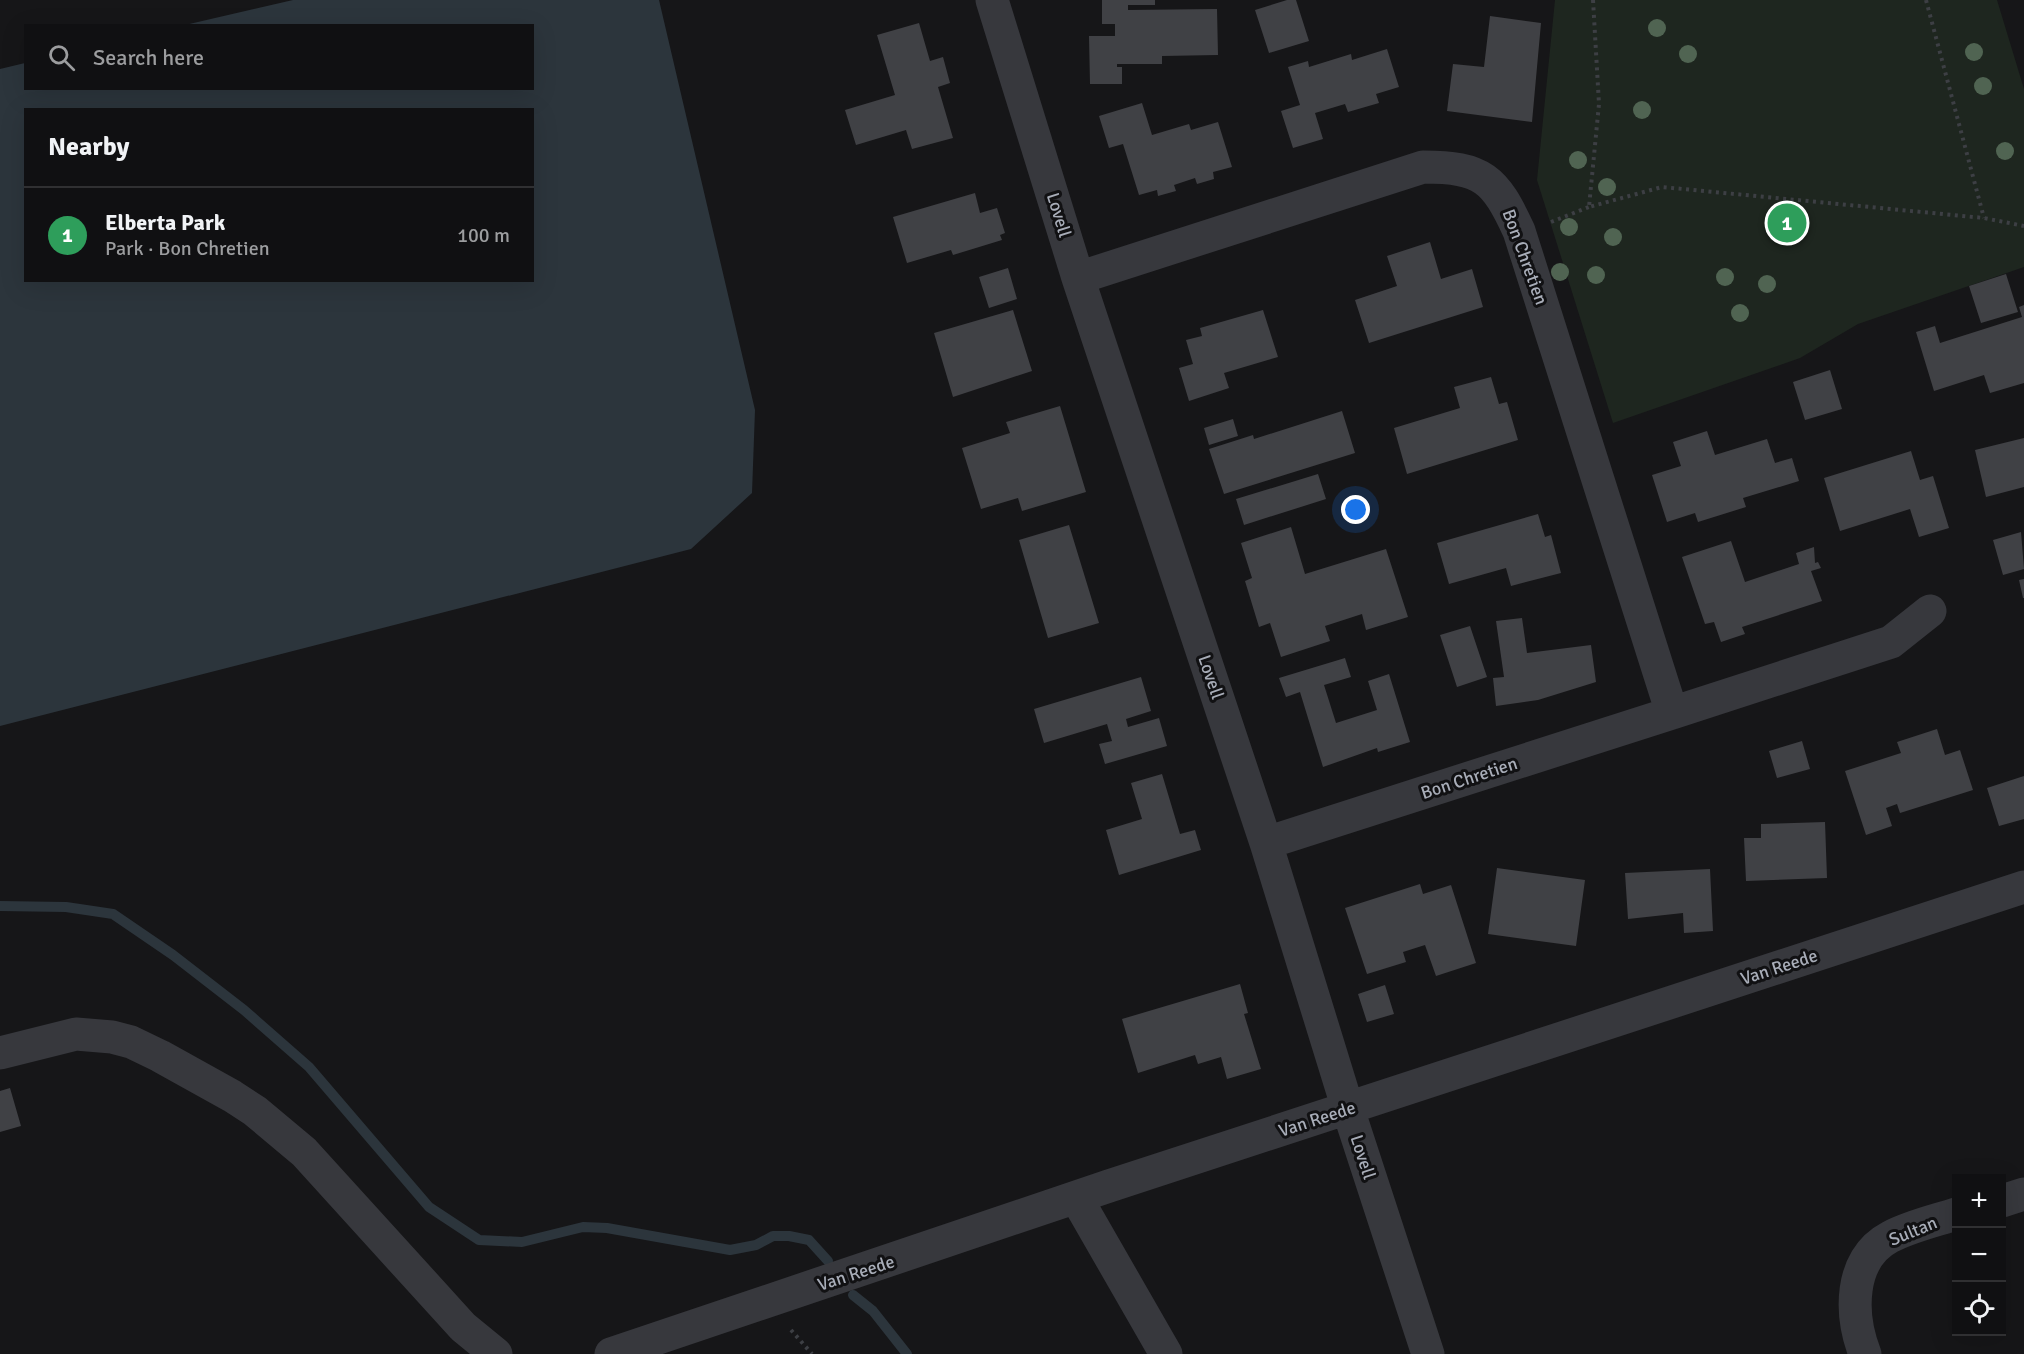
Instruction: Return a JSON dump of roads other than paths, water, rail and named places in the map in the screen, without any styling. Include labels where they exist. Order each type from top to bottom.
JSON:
[{"type":"street","name":"Lovell","points":[[992,0],[1078,278],[1266,843],[1348,1109],[1428,1354]]},
{"type":"street","name":"Bon Chretien","points":[[1078,278],[1424,167],[1450,167],[1478,174],[1497,189],[1519,231],[1672,713]]},
{"type":"street","name":"Bon Chretien","points":[[1266,843],[1891,642],[1930,611]]},
{"type":"street","name":"Van Reede","points":[[611,1354],[2024,887]]},
{"type":"street","points":[[0,1053],[76,1034],[112,1037],[131,1042],[160,1056],[232,1096],[255,1111],[304,1152],[463,1327],[496,1354]]},
{"type":"street","points":[[2006,1199],[2024,1194]]},
{"type":"street","points":[[1077,1199],[1166,1354]]},
{"type":"street","name":"Sultan","points":[[1865,1354],[1854,1312],[1856,1287],[1862,1268],[1873,1249],[1889,1238],[1952,1215]]},
{"type":"waterway","points":[[0,906],[66,907],[113,914],[173,955],[244,1010],[309,1067],[429,1207],[479,1240],[522,1242],[583,1227],[607,1228],[730,1250],[756,1245],[773,1236],[789,1236],[809,1240],[828,1261]]},
{"type":"waterway","points":[[853,1295],[873,1311],[907,1354]]},
{"type":"place","name":"Elberta Park","points":[[1787,223]]}]
